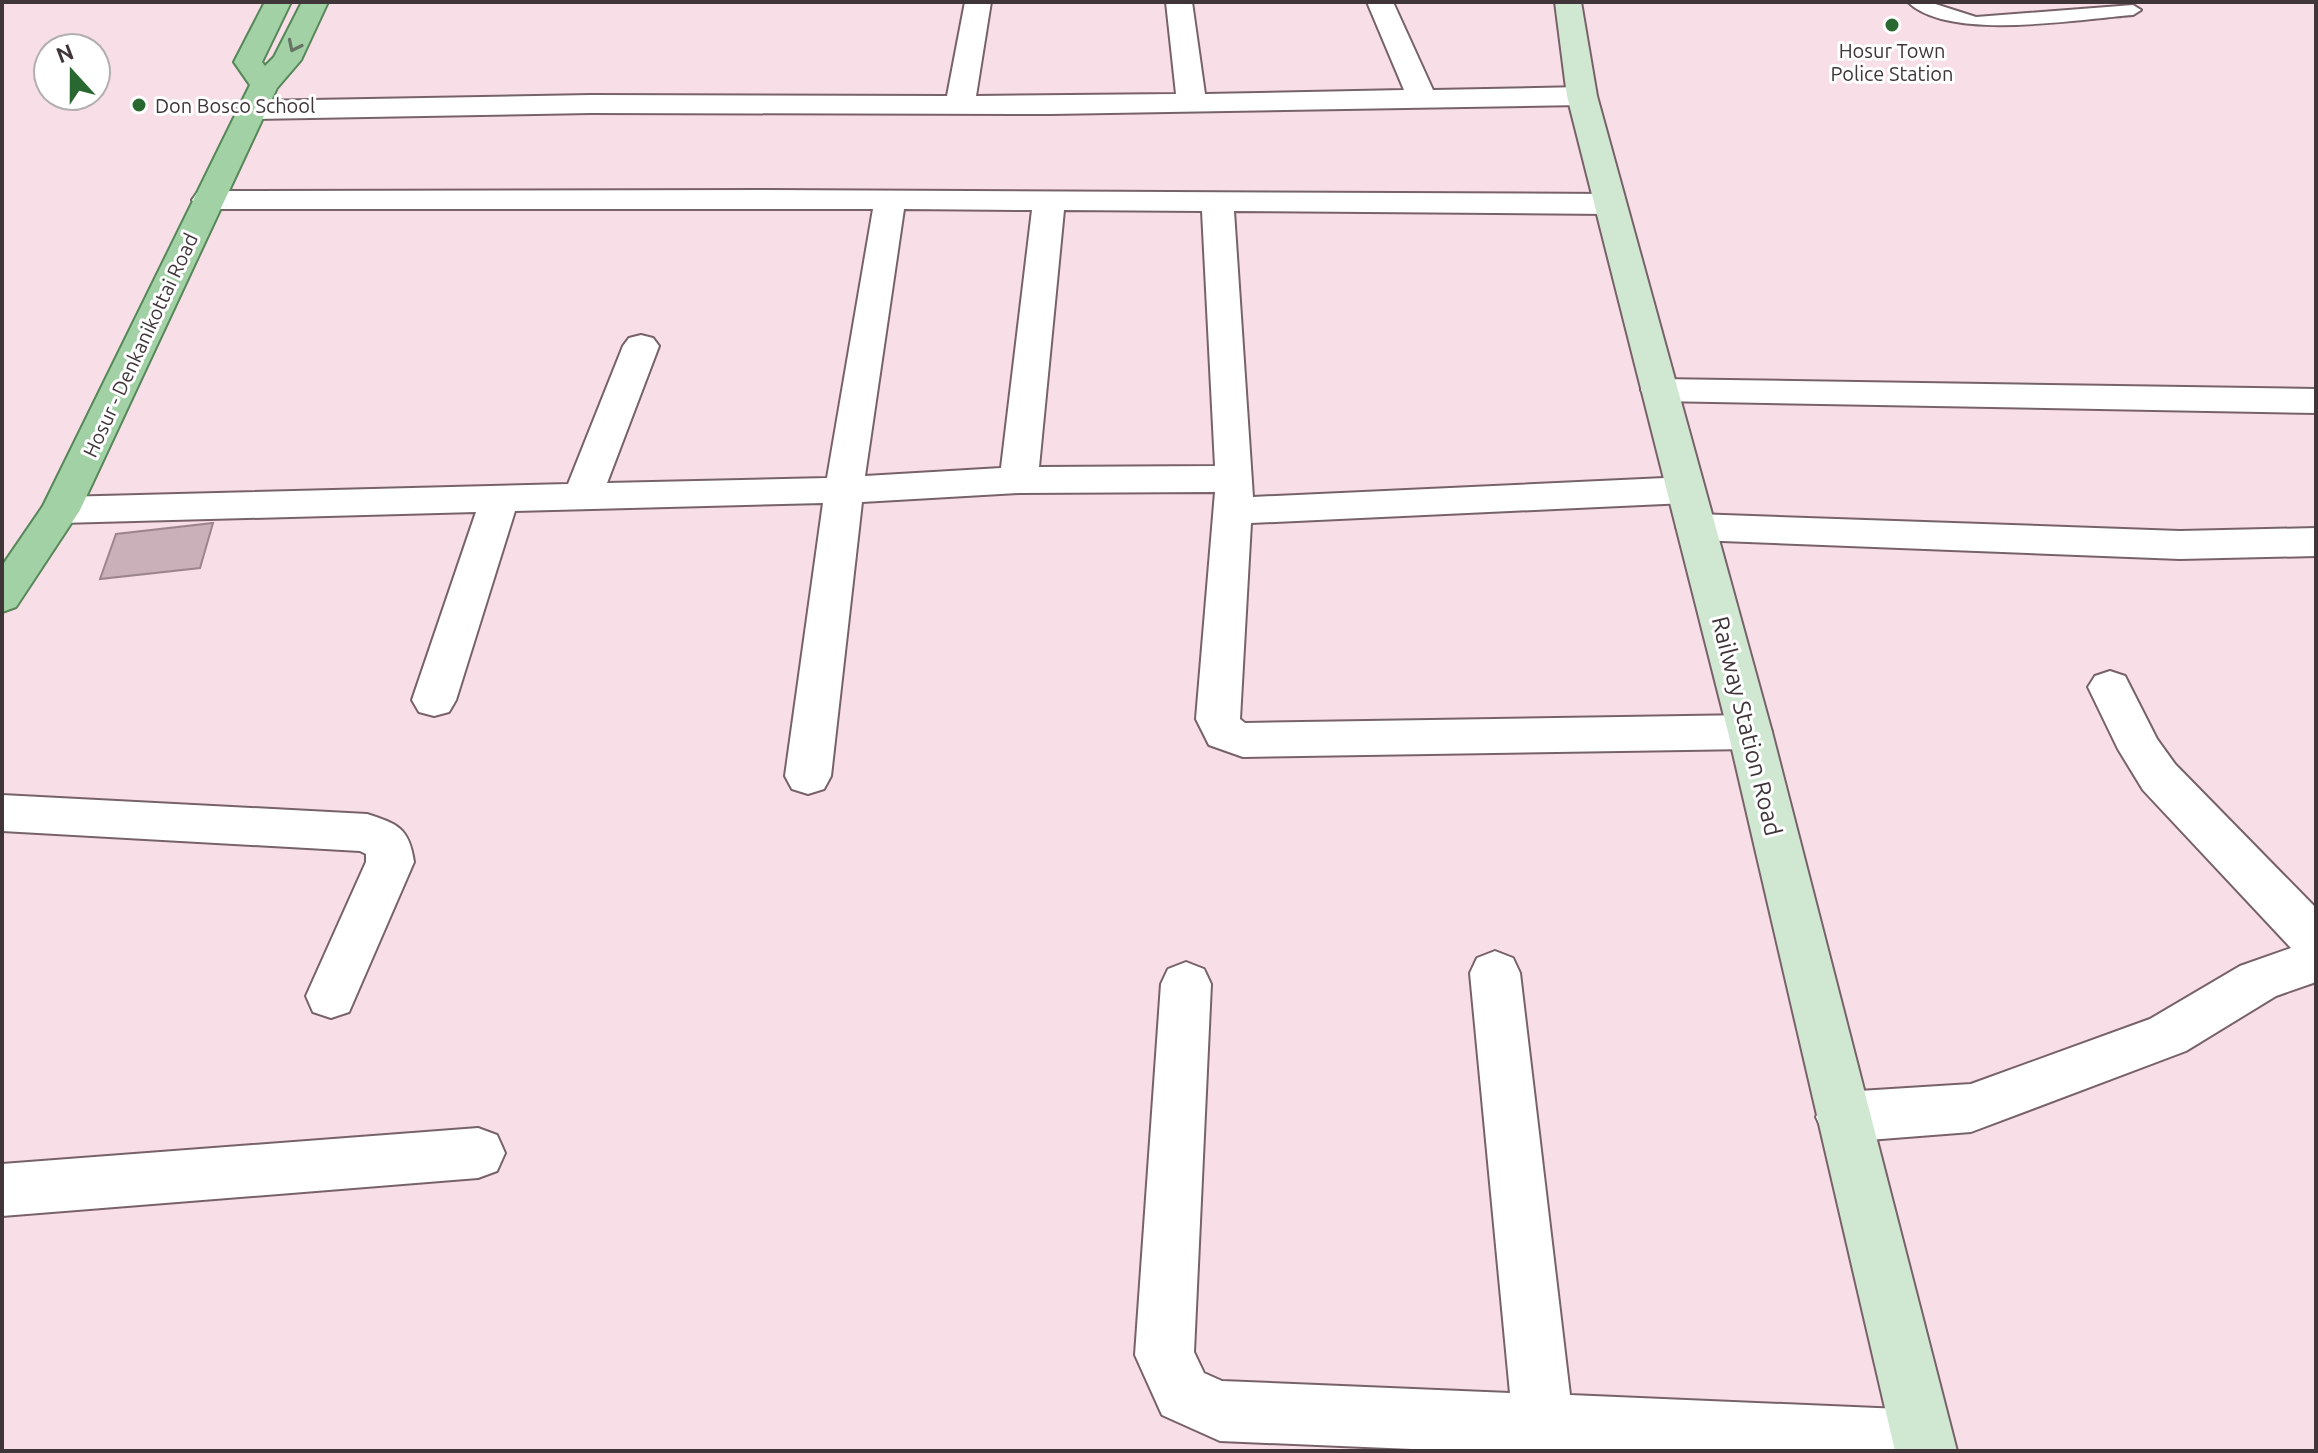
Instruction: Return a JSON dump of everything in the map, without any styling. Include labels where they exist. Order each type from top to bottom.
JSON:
[{"type":"main road","points":[[258,97],[248,62],[278,2]]},
{"type":"main road","name":"Hosur - Denkanikottai Road","points":[[2,597],[61,510],[258,97],[287,60],[315,2]]},
{"type":"main road","name":"Railway Station Road","points":[[1568,2],[1582,96],[1750,732],[1925,1446]]},
{"type":"street","points":[[960,105],[978,2]]},
{"type":"street","points":[[1179,2],[1192,103]]},
{"type":"street","points":[[1380,2],[1422,99]]},
{"type":"street","points":[[258,97],[591,104],[960,105],[1582,96]]},
{"type":"street","points":[[208,200],[1609,204]]},
{"type":"street","points":[[808,776],[844,490],[890,200]]},
{"type":"street","points":[[1019,480],[1049,201]]},
{"type":"street","points":[[1217,202],[1234,495],[1218,719],[1225,733],[1243,740],[1750,732]]},
{"type":"street","points":[[582,497],[641,346]]},
{"type":"street","points":[[1659,390],[2308,408]]},
{"type":"street","points":[[61,510],[844,490],[1019,480],[1234,495],[1691,508],[2180,545],[2313,545]]},
{"type":"street","points":[[434,700],[500,499]]},
{"type":"street","points":[[2110,687],[2140,749],[2159,777],[2316,941]]},
{"type":"street","points":[[2,813],[367,833],[388,844],[390,862],[331,996]]},
{"type":"street","points":[[1843,1117],[1971,1108],[2168,1035],[2258,981],[2316,960]]},
{"type":"street","points":[[1495,973],[1543,1425]]},
{"type":"street","points":[[1186,984],[1164,1355],[1183,1394],[1220,1411],[1925,1446]]},
{"type":"street","points":[[2,1190],[478,1153]]},
{"type":"lane","points":[[1916,2],[1943,14],[1976,22],[2133,10]]},
{"type":"building","points":[[213,523],[200,568],[100,579],[116,534]]},
{"type":"place","name":"Hosur Town Police Station","points":[[1892,25]]},
{"type":"place","name":"Don Bosco School","points":[[139,105]]}]
